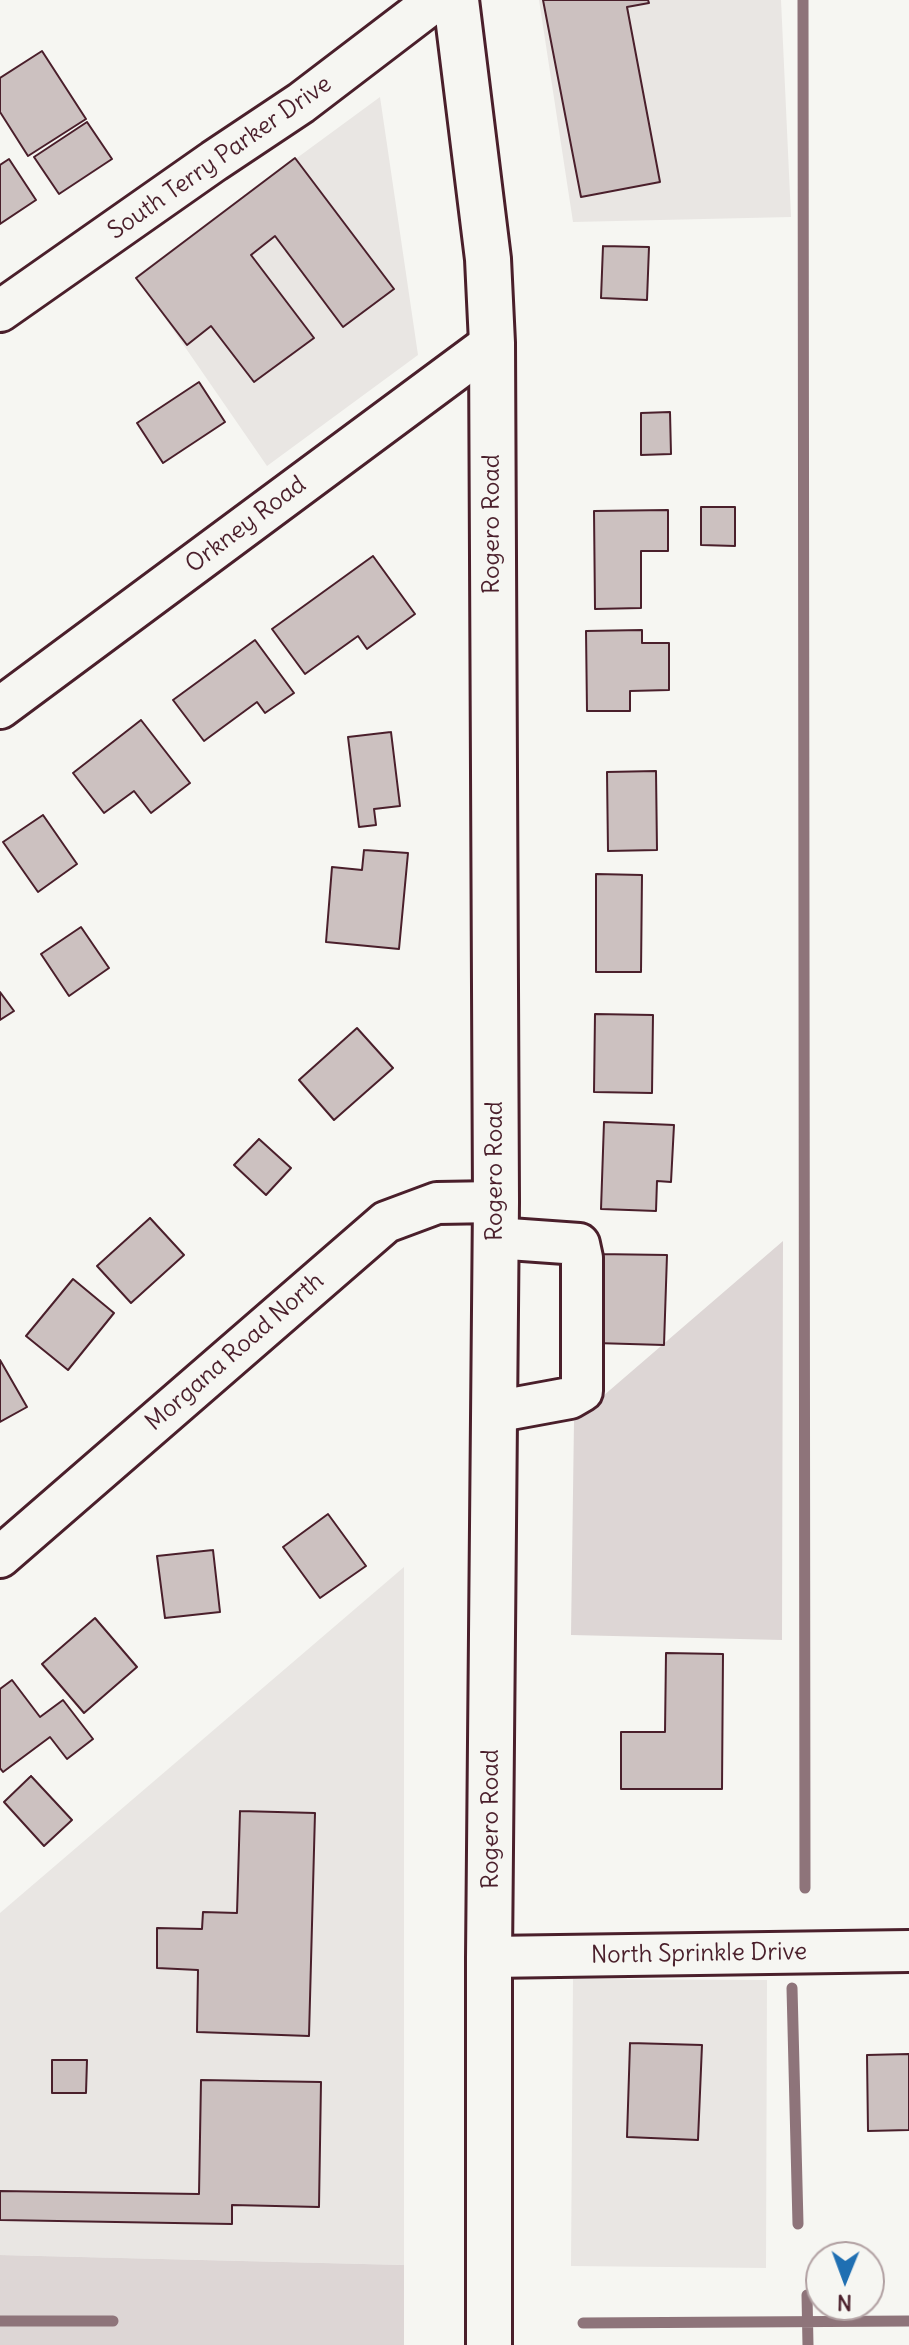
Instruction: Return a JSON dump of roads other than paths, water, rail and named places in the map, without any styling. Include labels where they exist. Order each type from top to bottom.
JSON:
[{"type":"main road","name":"Rogero Road","points":[[456,0],[488,259],[492,343],[495,1220],[489,2345]]},
{"type":"street","name":"South Terry Parker Drive","points":[[0,311],[301,103],[436,0]]},
{"type":"street","name":"Orkney Road","points":[[0,708],[492,343]]},
{"type":"street","name":"Morgana Road North","points":[[0,1557],[386,1222],[437,1203],[579,1244],[582,1258],[582,1391],[570,1398],[494,1412]]},
{"type":"street","name":"North Sprinkle Drive","points":[[489,1957],[909,1951]]},
{"type":"waterway","points":[[803,0],[805,1888]]},
{"type":"waterway","points":[[792,1988],[798,2224]]},
{"type":"waterway","points":[[0,2321],[113,2321]]},
{"type":"waterway","points":[[808,2321],[808,2345]]},
{"type":"waterway","points":[[583,2323],[909,2321]]}]
